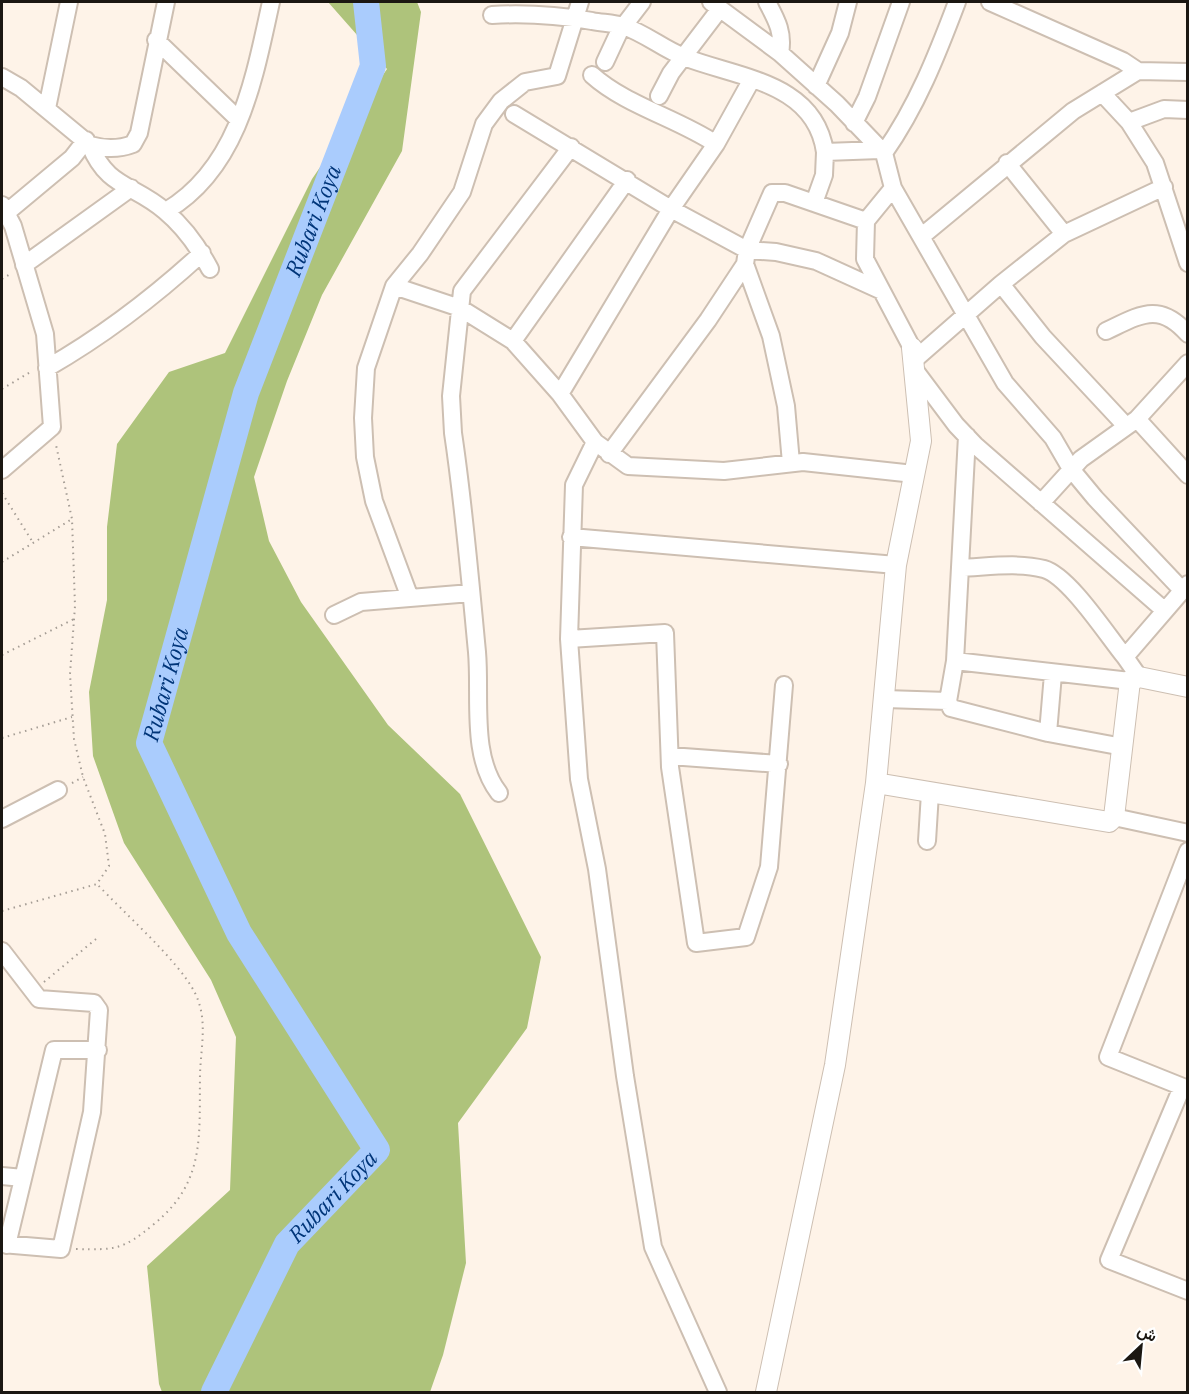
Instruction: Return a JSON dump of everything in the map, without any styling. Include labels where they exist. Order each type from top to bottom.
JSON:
[{"type":"street","points":[[47,108],[69,2]]},
{"type":"street","points":[[88,142],[109,147],[133,144],[139,133],[156,40],[166,2]]},
{"type":"street","points":[[166,212],[198,188],[225,153],[239,120],[261,46],[271,2]]},
{"type":"street","points":[[605,62],[623,26],[642,2]]},
{"type":"street","points":[[767,2],[778,21],[783,38],[780,52]]},
{"type":"street","points":[[816,86],[840,33],[848,2]]},
{"type":"street","points":[[854,123],[867,97],[901,2]]},
{"type":"street","points":[[882,152],[905,123],[928,77],[957,2]]},
{"type":"street","points":[[990,2],[1123,61],[1138,71],[1188,72]]},
{"type":"street","points":[[659,96],[715,6],[780,52],[882,152],[893,188],[1005,383],[1053,438],[1071,469],[1185,587],[1125,657]]},
{"type":"street","points":[[410,598],[374,501],[365,457],[363,418],[366,368],[394,286],[420,254],[462,192],[484,124],[501,101],[525,82],[557,76],[576,9]]},
{"type":"street","points":[[492,15],[576,9],[623,26],[683,57],[778,88],[810,111],[823,136],[824,174],[814,203]]},
{"type":"street","points":[[156,40],[239,120]]},
{"type":"street","points":[[922,236],[1007,163],[1073,111],[1138,71]]},
{"type":"street","points":[[592,75],[603,84],[655,113],[696,131],[716,144]]},
{"type":"street","points":[[2,77],[47,108],[88,142],[106,173],[166,212],[202,253],[210,269]]},
{"type":"street","points":[[560,394],[671,209],[716,144],[752,79]]},
{"type":"street","points":[[1102,93],[1129,122],[1155,164],[1188,263]]},
{"type":"street","points":[[1129,122],[1164,109],[1188,110]]},
{"type":"street","points":[[514,114],[627,180],[746,257],[771,336],[786,406],[791,463]]},
{"type":"street","points":[[2,470],[52,427],[45,334],[13,226],[4,209],[72,158],[88,142]]},
{"type":"street","points":[[499,794],[490,782],[481,746],[471,592],[451,396],[460,308],[462,291],[571,147]]},
{"type":"street","points":[[825,152],[882,152]]},
{"type":"street","points":[[1007,163],[1064,234]]},
{"type":"street","points":[[513,341],[627,180]]},
{"type":"street","points":[[913,359],[1064,234],[1164,187]]},
{"type":"street","points":[[893,188],[866,220],[865,259],[913,359],[967,436],[1164,610]]},
{"type":"street","points":[[24,264],[131,189]]},
{"type":"street","points":[[609,454],[708,320],[746,257],[772,192],[785,193],[866,220]]},
{"type":"street","points":[[746,257],[776,252],[816,261],[882,291]]},
{"type":"street","points":[[47,369],[77,351],[162,290],[202,253]]},
{"type":"street","points":[[1001,284],[1042,337],[1188,475]]},
{"type":"street","points":[[394,286],[460,308],[513,341],[560,394],[595,442],[628,466],[724,471],[803,462],[914,474]]},
{"type":"street","points":[[1106,331],[1148,313],[1163,313],[1176,321],[1188,334]]},
{"type":"street","points":[[766,1392],[835,1065],[876,783],[896,565],[921,441],[913,359]]},
{"type":"street","points":[[1041,503],[1081,459],[1132,423],[1188,363]]},
{"type":"street","points":[[967,436],[955,661],[948,701],[951,708],[1048,733],[1124,747]]},
{"type":"street","points":[[595,442],[574,485],[569,639],[579,779],[597,869],[625,1076],[653,1247],[718,1392]]},
{"type":"street","points":[[572,537],[896,565]]},
{"type":"street","points":[[876,783],[1109,822],[1114,817],[1135,679],[1125,657],[1060,577],[1044,569],[1024,566],[960,568]]},
{"type":"street","points":[[334,615],[361,602],[471,592]]},
{"type":"street","points":[[569,639],[665,633],[670,756],[696,943],[746,937],[769,867],[784,685]]},
{"type":"street","points":[[955,661],[1053,674],[1135,679],[1188,687]]},
{"type":"street","points":[[1048,733],[1053,674]]},
{"type":"street","points":[[885,699],[948,701]]},
{"type":"street","points":[[670,756],[779,764]]},
{"type":"street","points":[[2,819],[58,790]]},
{"type":"street","points":[[927,841],[930,793]]},
{"type":"street","points":[[1114,817],[1188,833]]},
{"type":"street","points":[[1188,851],[1182,883],[1108,1057],[1185,1088],[1109,1260],[1188,1291]]},
{"type":"street","points":[[2,951],[33,992],[44,1001],[96,1004],[99,1010],[98,1050],[88,1132],[61,1249],[4,1245],[54,1050],[98,1050]]},
{"type":"street","points":[[2,1176],[23,1178]]},
{"type":"path","points":[[2,389],[26,373],[47,369]]},
{"type":"path","points":[[2,910],[97,884],[109,866],[105,834],[83,777],[72,717],[70,674],[74,619],[72,519],[52,427]]},
{"type":"path","points":[[2,493],[33,543]]},
{"type":"path","points":[[2,562],[72,519]]},
{"type":"path","points":[[2,655],[74,619]]},
{"type":"path","points":[[2,738],[72,717]]},
{"type":"path","points":[[61,1249],[114,1250],[138,1237],[174,1208],[190,1182],[199,1135],[204,1020],[194,992],[172,963],[97,884]]},
{"type":"path","points":[[33,992],[96,939]]},
{"type":"green space","points":[[328,2],[417,2],[421,12],[402,151],[322,295],[287,381],[254,477],[269,541],[301,602],[388,725],[460,794],[541,957],[527,1028],[458,1123],[466,1263],[443,1355],[430,1392],[162,1392],[159,1384],[147,1266],[230,1190],[236,1037],[211,980],[124,843],[93,756],[89,692],[107,600],[107,527],[117,444],[169,372],[225,353],[312,179],[387,69]]},
{"type":"waterway","name":"Rubari Koya","points":[[214,1392],[287,1244],[377,1150],[239,933],[149,743],[246,393],[373,66],[366,2]]}]
